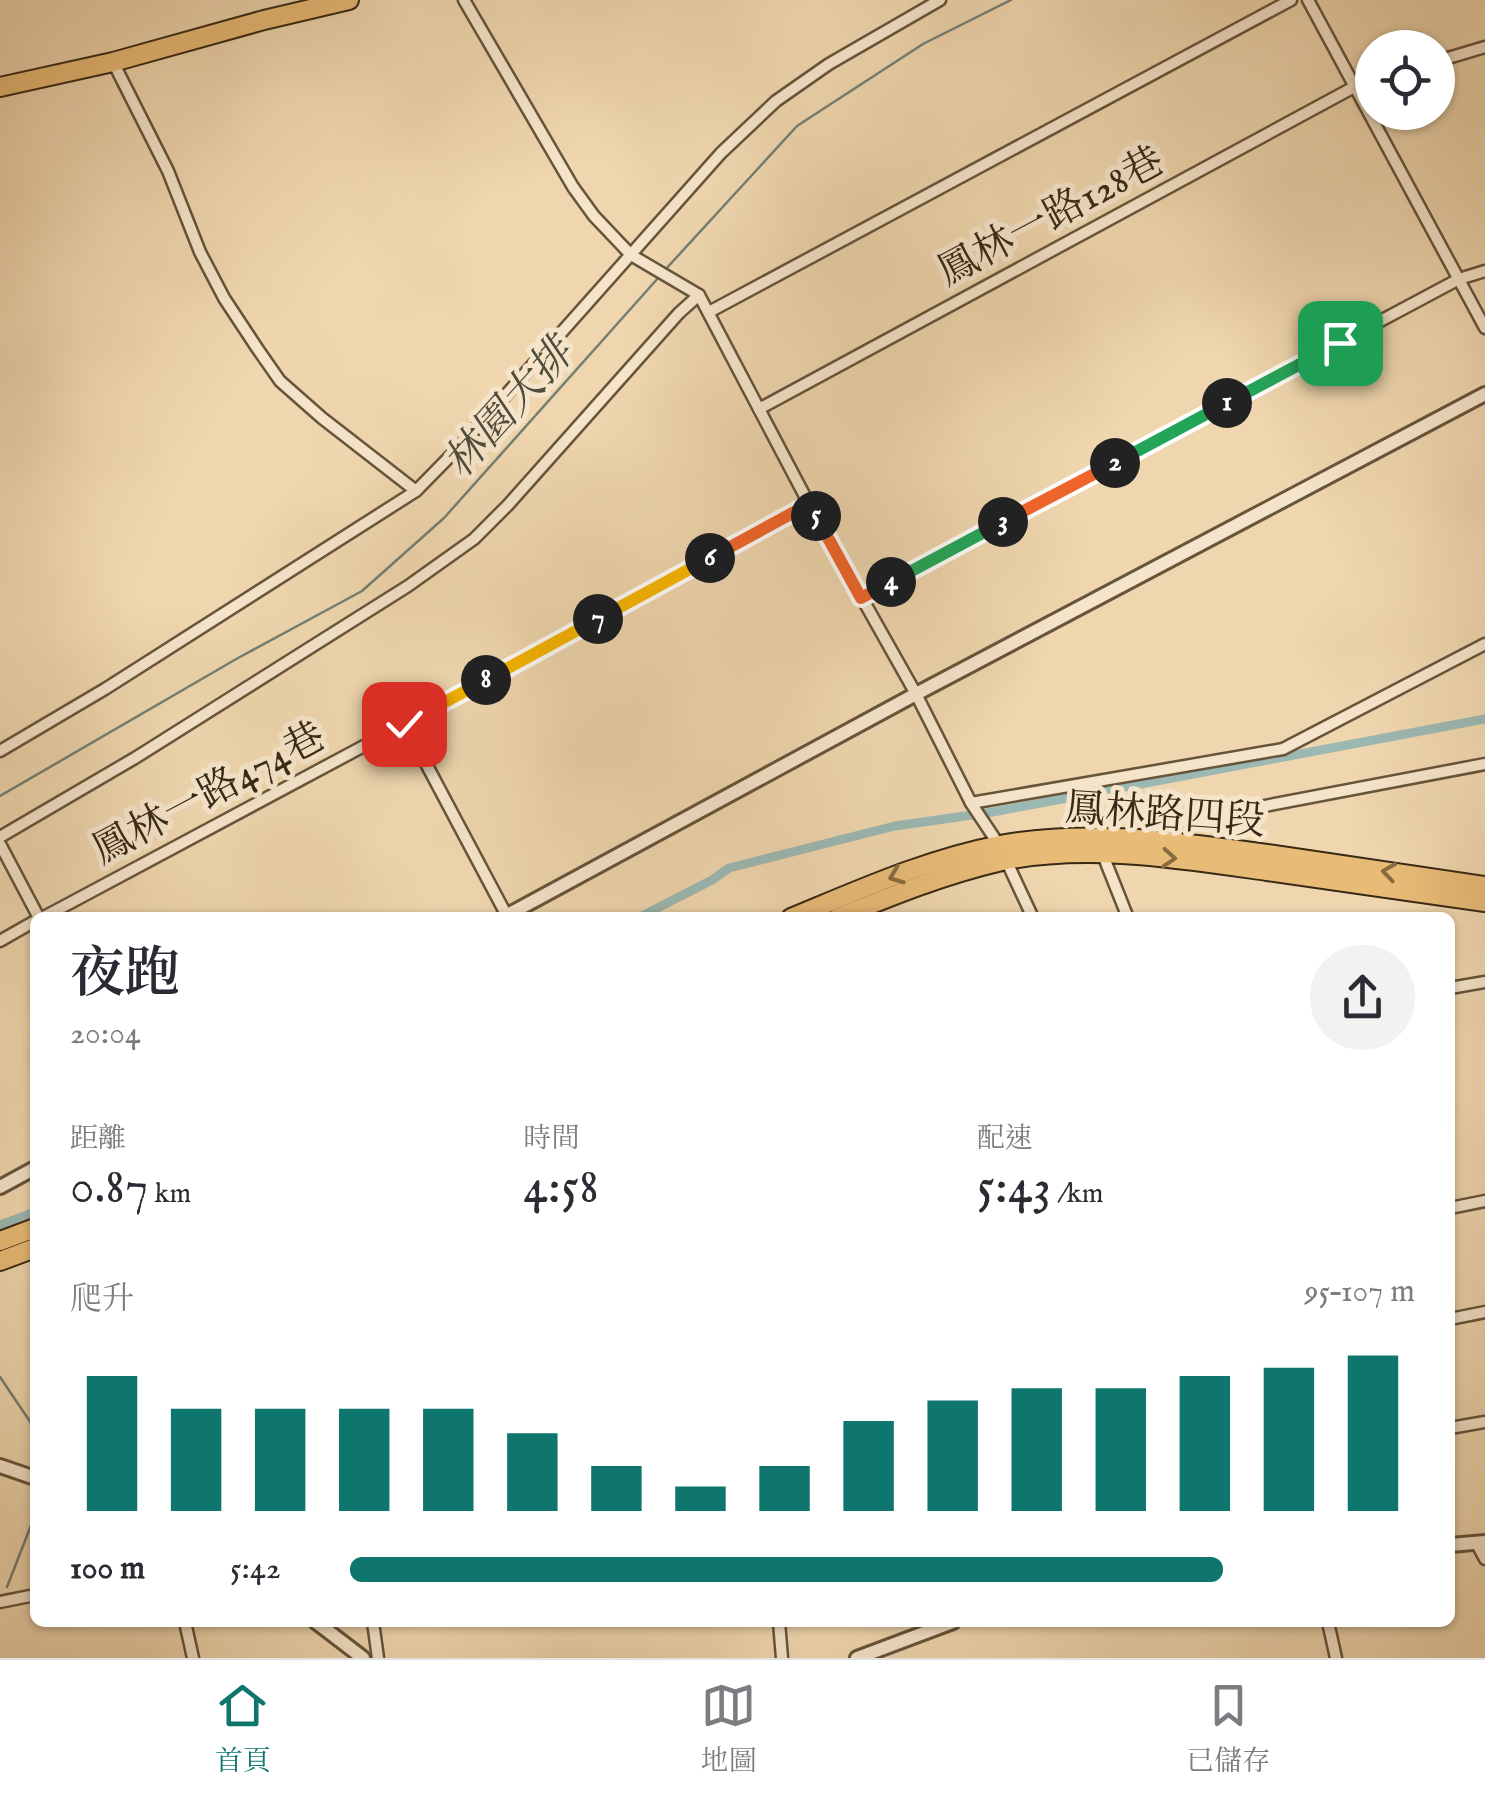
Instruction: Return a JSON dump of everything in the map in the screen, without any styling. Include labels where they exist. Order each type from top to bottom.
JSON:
[{"type":"main road","points":[[0,88],[349,0]]},
{"type":"main road","name":"鳳林路四段","points":[[852,912],[1002,853],[1048,840],[1139,838],[1191,843],[1485,886]]},
{"type":"main road","name":"鳳林路四段","points":[[806,912],[909,870],[1002,853],[1191,860],[1485,902]]},
{"type":"main road","points":[[0,1241],[30,1230]]},
{"type":"main road","points":[[0,1261],[30,1250]]},
{"type":"street","points":[[464,0],[594,216],[635,257],[697,293],[709,312],[809,504],[1002,853],[1030,912]]},
{"type":"street","points":[[0,750],[121,679],[416,490],[635,257],[721,153],[776,101],[829,64],[940,0]]},
{"type":"street","name":"鳳林一路128巷","points":[[709,312],[1291,0]]},
{"type":"street","points":[[1308,0],[1355,84]]},
{"type":"street","points":[[1455,56],[1485,47]]},
{"type":"street","points":[[113,62],[168,171],[200,252],[224,298],[280,381],[416,490]]},
{"type":"street","name":"鳳林一路128巷","points":[[759,409],[1355,87]]},
{"type":"street","points":[[1380,130],[1485,328]]},
{"type":"street","points":[[861,598],[1460,279],[1485,271]]},
{"type":"street","points":[[36,912],[0,841],[408,586],[474,539],[697,293]]},
{"type":"street","points":[[515,912],[916,694],[1485,394]]},
{"type":"street","name":"鳳林一路474巷","points":[[52,912],[809,504]]},
{"type":"street","points":[[974,806],[1283,749],[1485,644]]},
{"type":"street","points":[[404,724],[503,912]]},
{"type":"street","points":[[1126,856],[1139,838],[1154,827],[1485,764]]},
{"type":"street","points":[[1104,855],[1126,912]]},
{"type":"street","name":"鳳林一路474巷","points":[[0,940],[30,924]]},
{"type":"street","points":[[1455,987],[1485,982]]},
{"type":"street","points":[[0,1186],[30,1171]]},
{"type":"street","points":[[1455,1207],[1485,1202]]},
{"type":"street","points":[[1455,1318],[1485,1312]]},
{"type":"street","points":[[1455,1427],[1485,1422]]},
{"type":"street","points":[[0,1466],[30,1476]]},
{"type":"street","points":[[1455,1545],[1481,1543],[1485,1559]]},
{"type":"street","points":[[0,1602],[30,1596]]},
{"type":"street","points":[[187,1627],[193,1658]]},
{"type":"street","points":[[323,1627],[363,1658]]},
{"type":"street","points":[[374,1627],[378,1658]]},
{"type":"street","points":[[780,1627],[782,1658]]},
{"type":"street","points":[[858,1658],[940,1627]]},
{"type":"street","points":[[1329,1627],[1336,1658]]},
{"type":"waterway","name":"林園大排","points":[[664,271],[797,126],[923,44],[1011,0]]},
{"type":"waterway","name":"林園大排","points":[[0,796],[362,591],[444,518],[659,277]]},
{"type":"waterway","points":[[650,912],[729,868],[895,826],[993,812],[1485,719]]},
{"type":"waterway","points":[[0,1225],[30,1214]]},
{"type":"waterway","points":[[0,1377],[30,1422]]},
{"type":"waterway","points":[[7,1587],[30,1528]]},
{"type":"route","points":[[404,724],[809,504],[861,598],[1340,343]]}]
